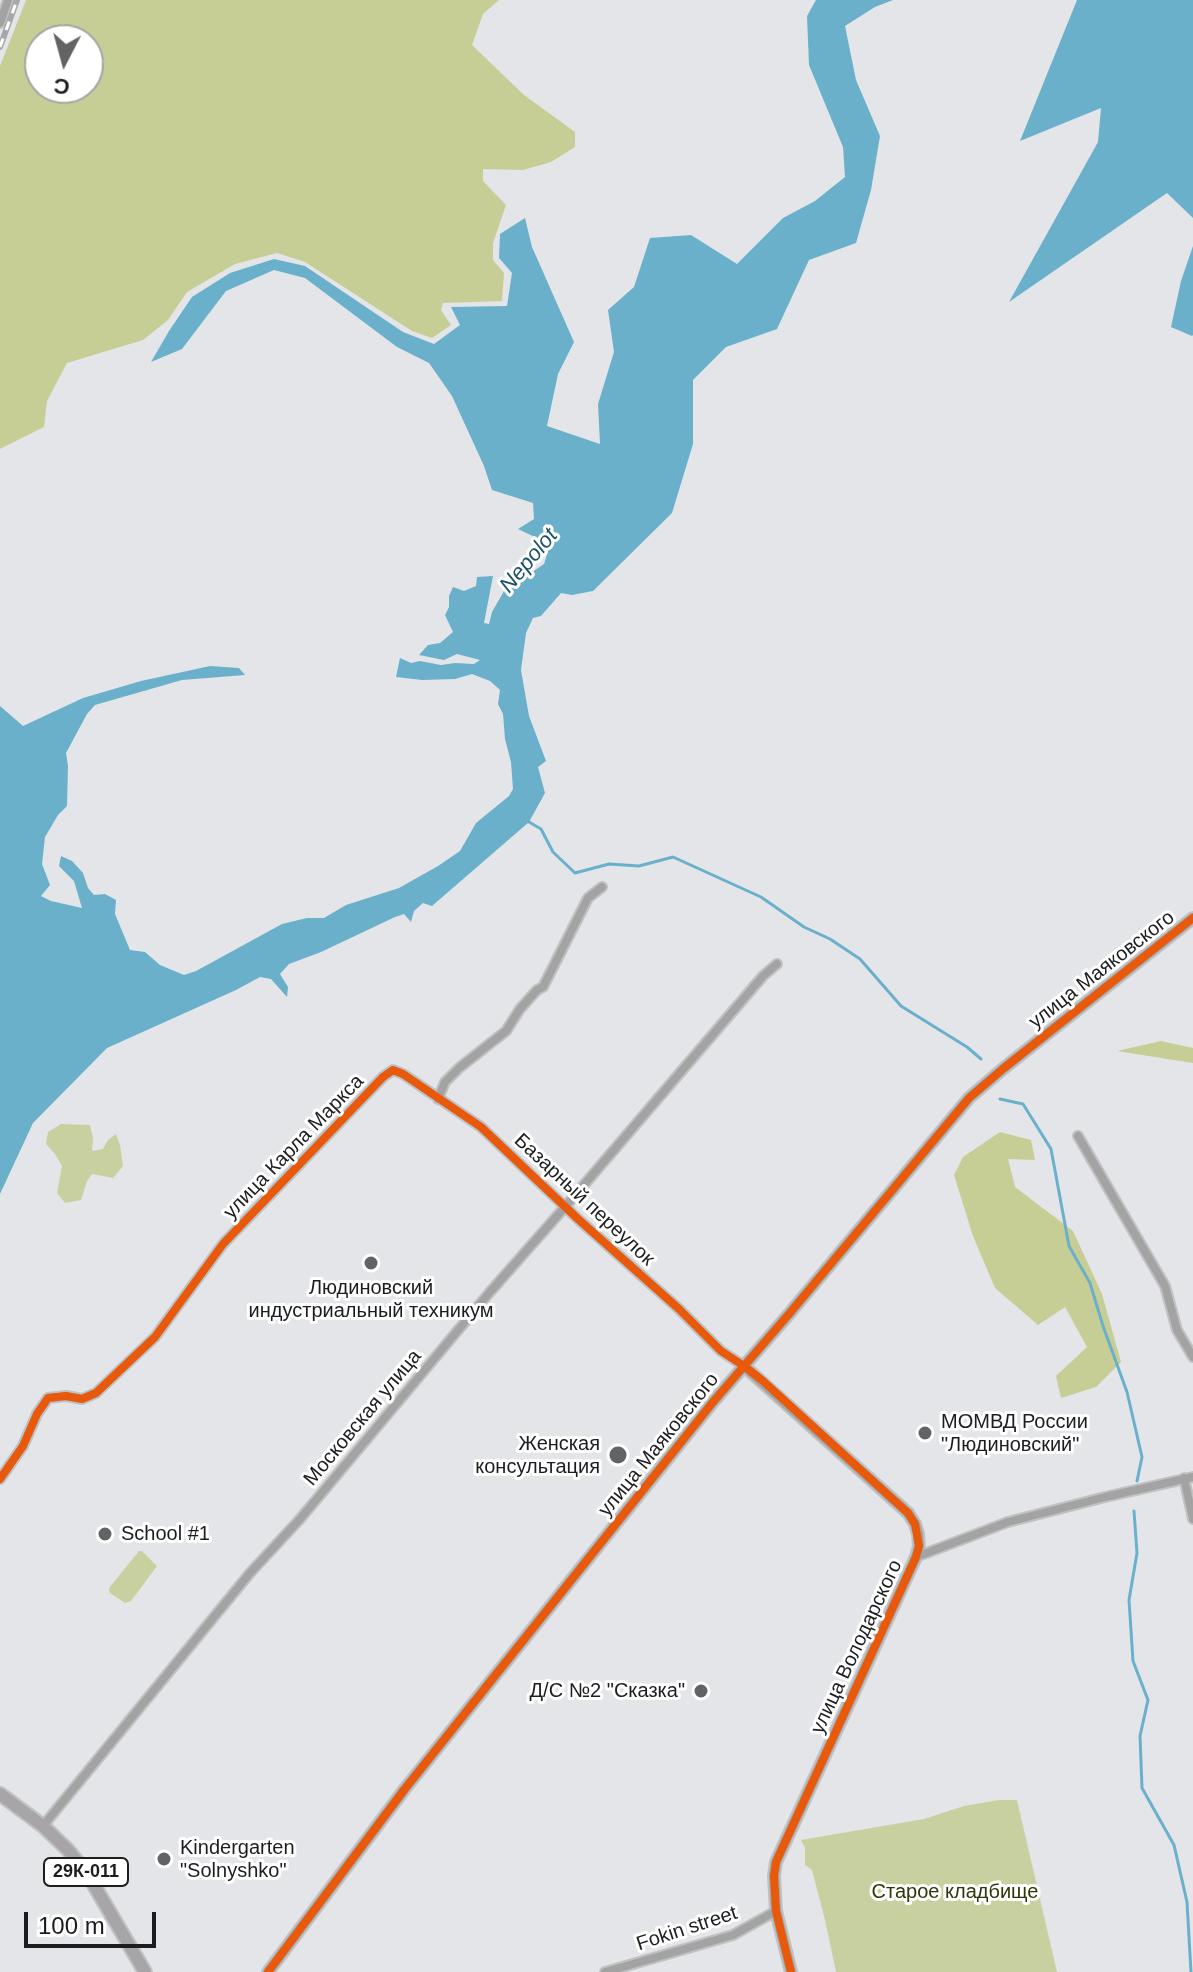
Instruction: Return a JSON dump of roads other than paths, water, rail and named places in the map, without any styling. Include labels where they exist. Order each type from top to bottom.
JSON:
[{"type":"main road","name":"29К-011","points":[[0,1794],[43,1826],[68,1850],[88,1875],[145,1972]]},
{"type":"street","points":[[0,23],[8,0]]},
{"type":"street","points":[[438,1099],[445,1082],[506,1031],[520,1009],[543,987],[588,898],[602,887]]},
{"type":"street","name":"улица Маяковского","points":[[268,1972],[409,1784],[744,1366],[969,1098],[1193,918]]},
{"type":"street","name":"Московская улица","points":[[43,1826],[250,1573],[300,1519],[497,1282],[763,976],[777,964]]},
{"type":"street","name":"Базарный переулок","points":[[393,1070],[481,1127],[721,1351],[744,1366]]},
{"type":"street","name":"улица Карла Маркса","points":[[0,1479],[23,1446],[48,1398],[66,1396],[82,1399],[96,1393],[155,1337],[223,1244],[393,1070]]},
{"type":"street","points":[[1078,1136],[1165,1286],[1177,1330],[1193,1357]]},
{"type":"street","name":"улица Володарского","points":[[744,1366],[908,1513],[915,1524],[919,1546],[776,1862],[776,1911],[791,1972]]},
{"type":"street","points":[[1188,1477],[1193,1519]]},
{"type":"street","name":"улица Володарского","points":[[916,1557],[1008,1522],[1188,1477]]},
{"type":"street","name":"Fokin street","points":[[605,1972],[733,1935],[776,1911]]},
{"type":"water","points":[[816,0],[893,0],[875,7],[845,26],[856,80],[880,136],[871,190],[856,243],[809,260],[777,329],[726,347],[693,380],[693,444],[672,513],[593,591],[572,595],[561,593],[541,616],[533,618],[526,633],[521,670],[529,716],[546,761],[538,767],[545,793],[529,822],[432,906],[423,903],[414,911],[411,922],[404,914],[395,917],[289,964],[280,974],[288,987],[287,997],[271,979],[260,977],[107,1048],[33,1123],[0,1194],[0,706],[23,726],[83,698],[141,681],[210,666],[239,668],[245,675],[182,680],[95,705],[66,753],[67,806],[45,837],[42,864],[50,885],[41,896],[82,908],[74,881],[59,866],[61,856],[72,861],[83,873],[94,895],[105,894],[116,900],[115,914],[130,950],[145,952],[160,965],[184,975],[282,924],[307,918],[324,918],[346,905],[399,888],[438,866],[460,851],[476,823],[509,796],[513,789],[503,714],[498,704],[500,690],[490,681],[472,674],[455,679],[396,677],[400,658],[411,663],[420,661],[441,665],[474,664],[480,660],[457,654],[444,660],[419,655],[428,645],[440,643],[453,632],[445,615],[453,587],[464,591],[476,586],[477,577],[493,576],[484,623],[489,624],[504,591],[544,564],[555,541],[537,538],[518,529],[534,519],[533,503],[492,490],[452,396],[429,363],[397,347],[305,278],[274,270],[226,291],[182,349],[151,362],[192,297],[230,273],[274,259],[305,266],[403,332],[434,344],[460,325],[451,307],[507,306],[512,273],[499,258],[500,234],[525,218],[532,247],[574,342],[558,374],[547,426],[600,444],[598,404],[614,352],[608,310],[634,287],[650,238],[691,235],[737,264],[783,218],[815,201],[845,177],[843,147],[809,65],[807,16]]},
{"type":"water","points":[[1077,0],[1193,0],[1193,218],[1167,193],[1009,302],[1098,142],[1101,108],[1020,141]]},
{"type":"water","points":[[1193,246],[1192,336],[1171,327],[1181,281]]},
{"type":"waterway","points":[[528,818],[529,822],[541,829],[553,852],[575,873],[609,864],[639,866],[673,857],[761,897],[804,927],[830,939],[860,959],[901,1006],[981,1059]]},
{"type":"waterway","points":[[1000,1099],[1023,1104],[1051,1149],[1069,1246],[1090,1283],[1127,1392],[1142,1457],[1137,1481]]},
{"type":"waterway","points":[[1134,1511],[1137,1553],[1129,1600],[1133,1661],[1148,1700],[1140,1736],[1142,1788],[1174,1845],[1187,1902],[1191,1972]]},
{"type":"railway","points":[[0,47],[17,0]]},
{"type":"place","name":"Людиновский индустриальный техникум","points":[[371,1263]]},
{"type":"place","name":"МОМВД России \"Людиновский\"","points":[[925,1433]]},
{"type":"place","name":"Женская консультация","points":[[618,1455]]},
{"type":"place","name":"School #1","points":[[105,1534]]},
{"type":"place","name":"Д/С №2 \"Сказка\"","points":[[701,1691]]},
{"type":"place","name":"Kindergarten \"Solnyshko\"","points":[[164,1859]]},
{"type":"water label","name":"Nepolot","points":[[529,561]]},
{"type":"park label","name":"Старое кладбище","points":[[955,1892]]}]
